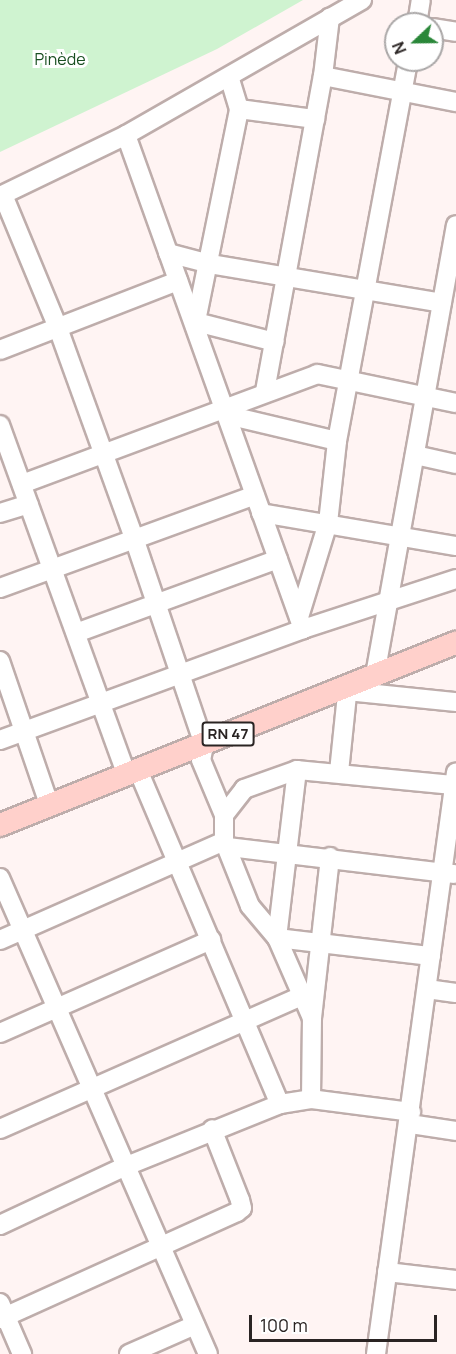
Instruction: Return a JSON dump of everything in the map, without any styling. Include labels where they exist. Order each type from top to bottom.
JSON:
[{"type":"main road","name":"RN 47","points":[[0,825],[50,807],[456,643]]},
{"type":"street","points":[[312,1018],[277,938],[250,906],[226,844],[224,815],[201,760],[204,745],[179,678],[157,605],[104,451],[58,328],[2,196],[126,135],[362,0]]},
{"type":"street","points":[[265,391],[288,278],[323,76],[330,17]]},
{"type":"street","points":[[301,623],[328,524],[337,441],[405,72]]},
{"type":"street","points":[[196,324],[210,264],[239,109],[229,76]]},
{"type":"street","points":[[323,76],[456,102]]},
{"type":"street","points":[[239,109],[315,120]]},
{"type":"street","points":[[126,135],[178,281],[196,324],[301,623]]},
{"type":"street","points":[[375,675],[385,602],[426,396],[448,325],[442,303],[456,225]]},
{"type":"street","points":[[168,253],[210,264],[442,303]]},
{"type":"street","points":[[0,350],[178,281]]},
{"type":"street","points":[[196,324],[275,342]]},
{"type":"street","points":[[22,484],[104,451],[225,411],[265,391],[317,374],[350,378],[456,403]]},
{"type":"street","points":[[225,411],[337,441]]},
{"type":"street","points":[[1,430],[102,706],[177,860],[280,1104]]},
{"type":"street","points":[[415,455],[456,464]]},
{"type":"street","points":[[0,588],[255,495]]},
{"type":"street","points":[[0,513],[29,504]]},
{"type":"street","points":[[261,513],[456,546]]},
{"type":"street","points":[[76,633],[278,559]]},
{"type":"street","points":[[0,740],[179,678],[301,623],[385,602],[456,579]]},
{"type":"street","points":[[0,661],[50,807]]},
{"type":"street","points":[[339,772],[347,688],[456,702]]},
{"type":"street","points":[[224,815],[244,789],[297,770],[455,779],[450,873],[431,956],[376,1354]]},
{"type":"street","points":[[277,938],[297,770]]},
{"type":"street","points":[[0,940],[177,860],[226,844],[450,873]]},
{"type":"street","points":[[311,1099],[312,1018],[330,857]]},
{"type":"street","points":[[0,878],[124,1167],[208,1354]]},
{"type":"street","points":[[277,938],[431,956]]},
{"type":"street","points":[[0,1034],[211,940]]},
{"type":"street","points":[[427,989],[456,993]]},
{"type":"street","points":[[0,1129],[302,996]]},
{"type":"street","points":[[0,1225],[124,1167],[212,1129],[280,1104],[311,1099],[410,1118],[456,1131]]},
{"type":"street","points":[[22,1354],[2,1313],[161,1247],[242,1208],[212,1129]]},
{"type":"street","points":[[387,1272],[456,1280]]},
{"type":"street","points":[[129,1354],[195,1325]]},
{"type":"green space","name":"Pinède","points":[[0,0],[303,0],[217,49],[0,152]]}]
